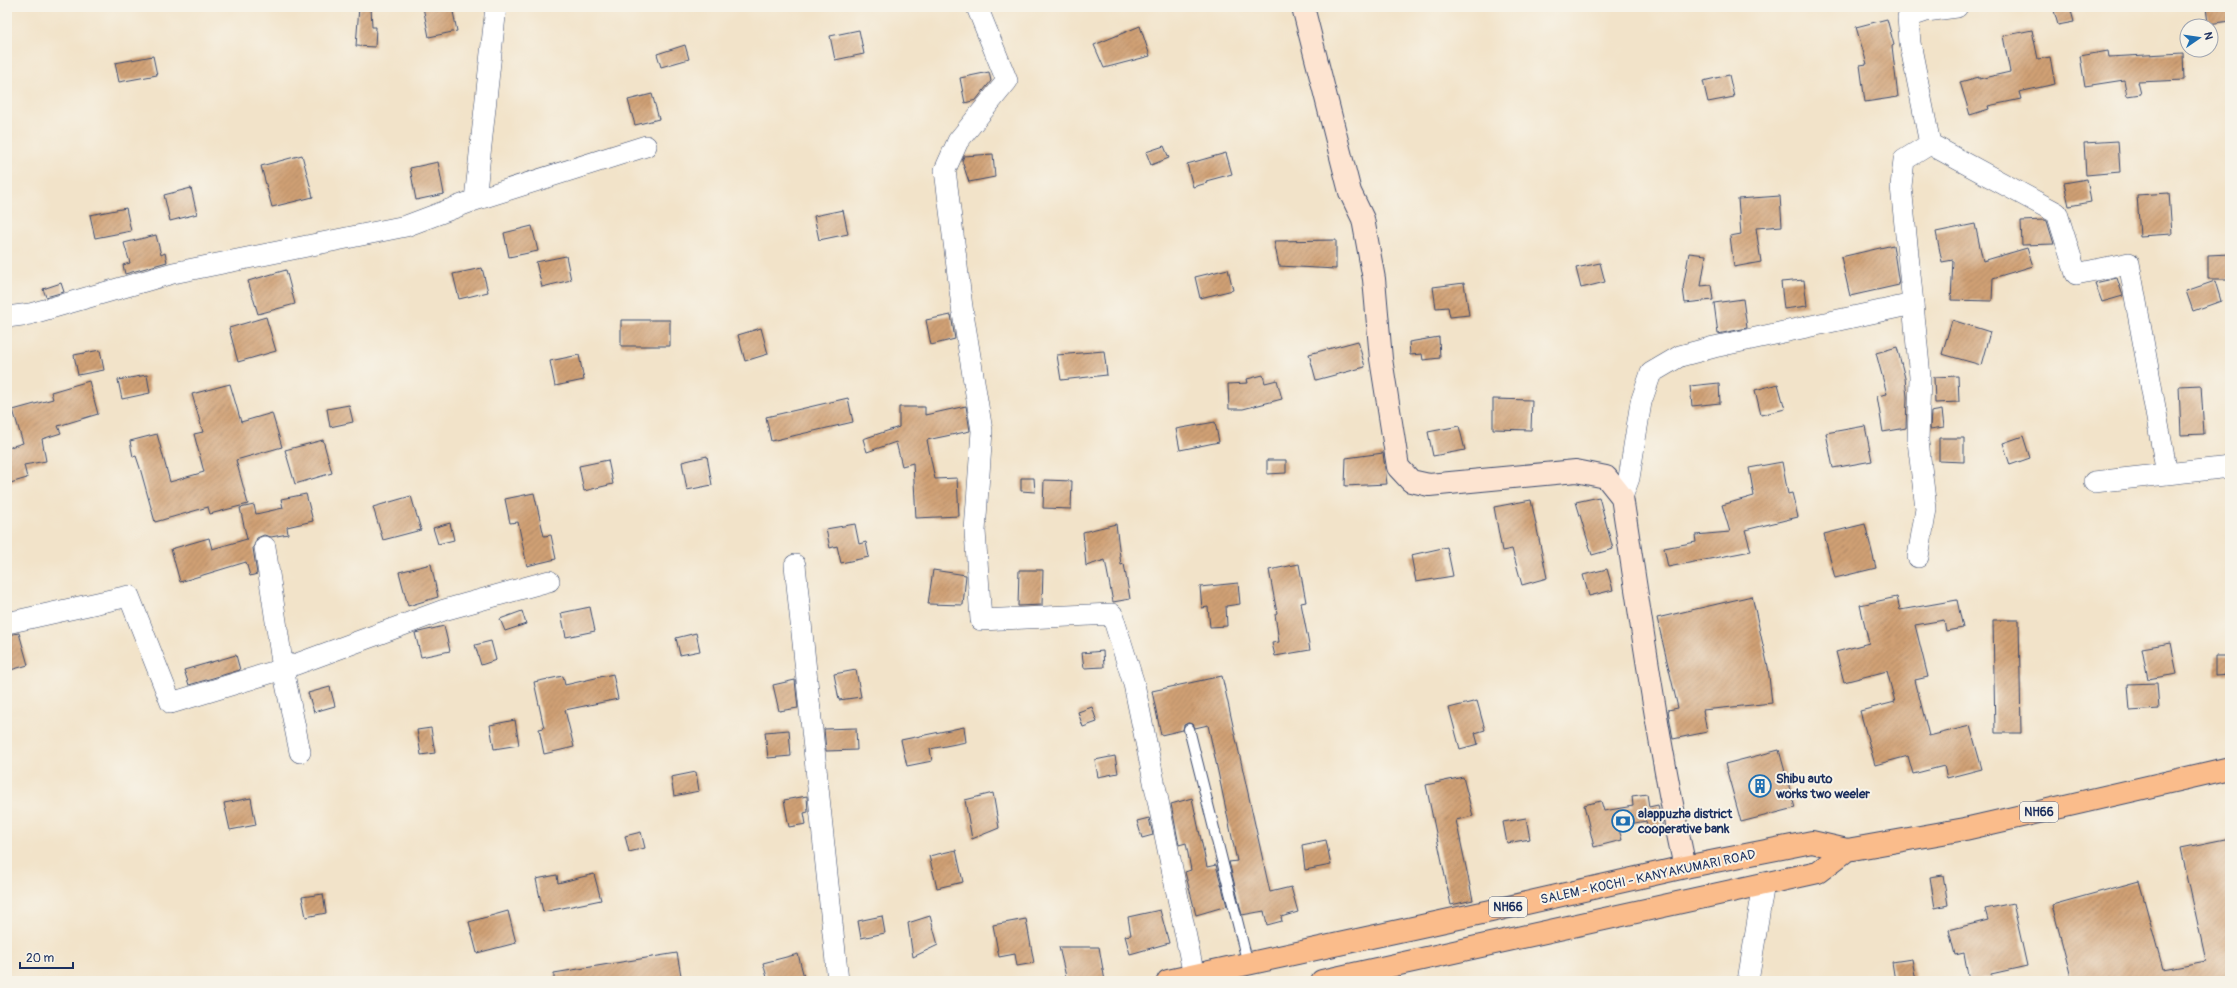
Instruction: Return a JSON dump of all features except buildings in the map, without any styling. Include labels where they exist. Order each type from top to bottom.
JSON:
[{"type":"highway","name":"SALEM - KOCHI - KANYAKUMARI ROAD","points":[[1168,981],[1685,867],[1812,842],[1847,850],[1965,829],[2230,768]]},
{"type":"highway","name":"SALEM - KOCHI - KANYAKUMARI ROAD","points":[[1322,981],[1818,872],[1847,850]]},
{"type":"street","points":[[475,200],[496,7]]},
{"type":"street","points":[[977,7],[1007,81],[958,141],[945,170],[962,306],[982,431],[976,531],[981,620],[1112,614],[1134,684],[1194,976]]},
{"type":"street","points":[[1303,7],[1350,192],[1363,219],[1374,279],[1381,359],[1398,467],[1411,481],[1429,485],[1576,471],[1606,477],[1626,487]]},
{"type":"street","points":[[1930,144],[1903,12],[1957,7]]},
{"type":"street","points":[[1918,557],[1926,509],[1918,441],[1920,377],[1901,186],[1904,160],[1930,144]]},
{"type":"street","points":[[1930,144],[2058,213],[2076,274],[2129,263],[2167,474]]},
{"type":"street","points":[[7,317],[30,314],[173,273],[406,226],[475,200],[646,146]]},
{"type":"street","points":[[1685,867],[1672,808],[1658,726],[1626,487],[1641,402],[1651,372],[1680,356],[1714,346],[1912,304]]},
{"type":"street","points":[[2094,482],[2230,467]]},
{"type":"street","points":[[265,547],[283,669],[300,752]]},
{"type":"street","points":[[795,564],[838,981]]},
{"type":"street","points":[[7,623],[129,596],[171,703],[283,669],[444,610],[549,581]]},
{"type":"street","points":[[1748,981],[1764,883]]},
{"type":"lane","points":[[1189,729],[1248,964]]},
{"type":"place","name":"Shibu auto works two weeler","points":[[1760,786]]},
{"type":"place","name":"alappuzha district cooperative bank","points":[[1623,821]]}]
